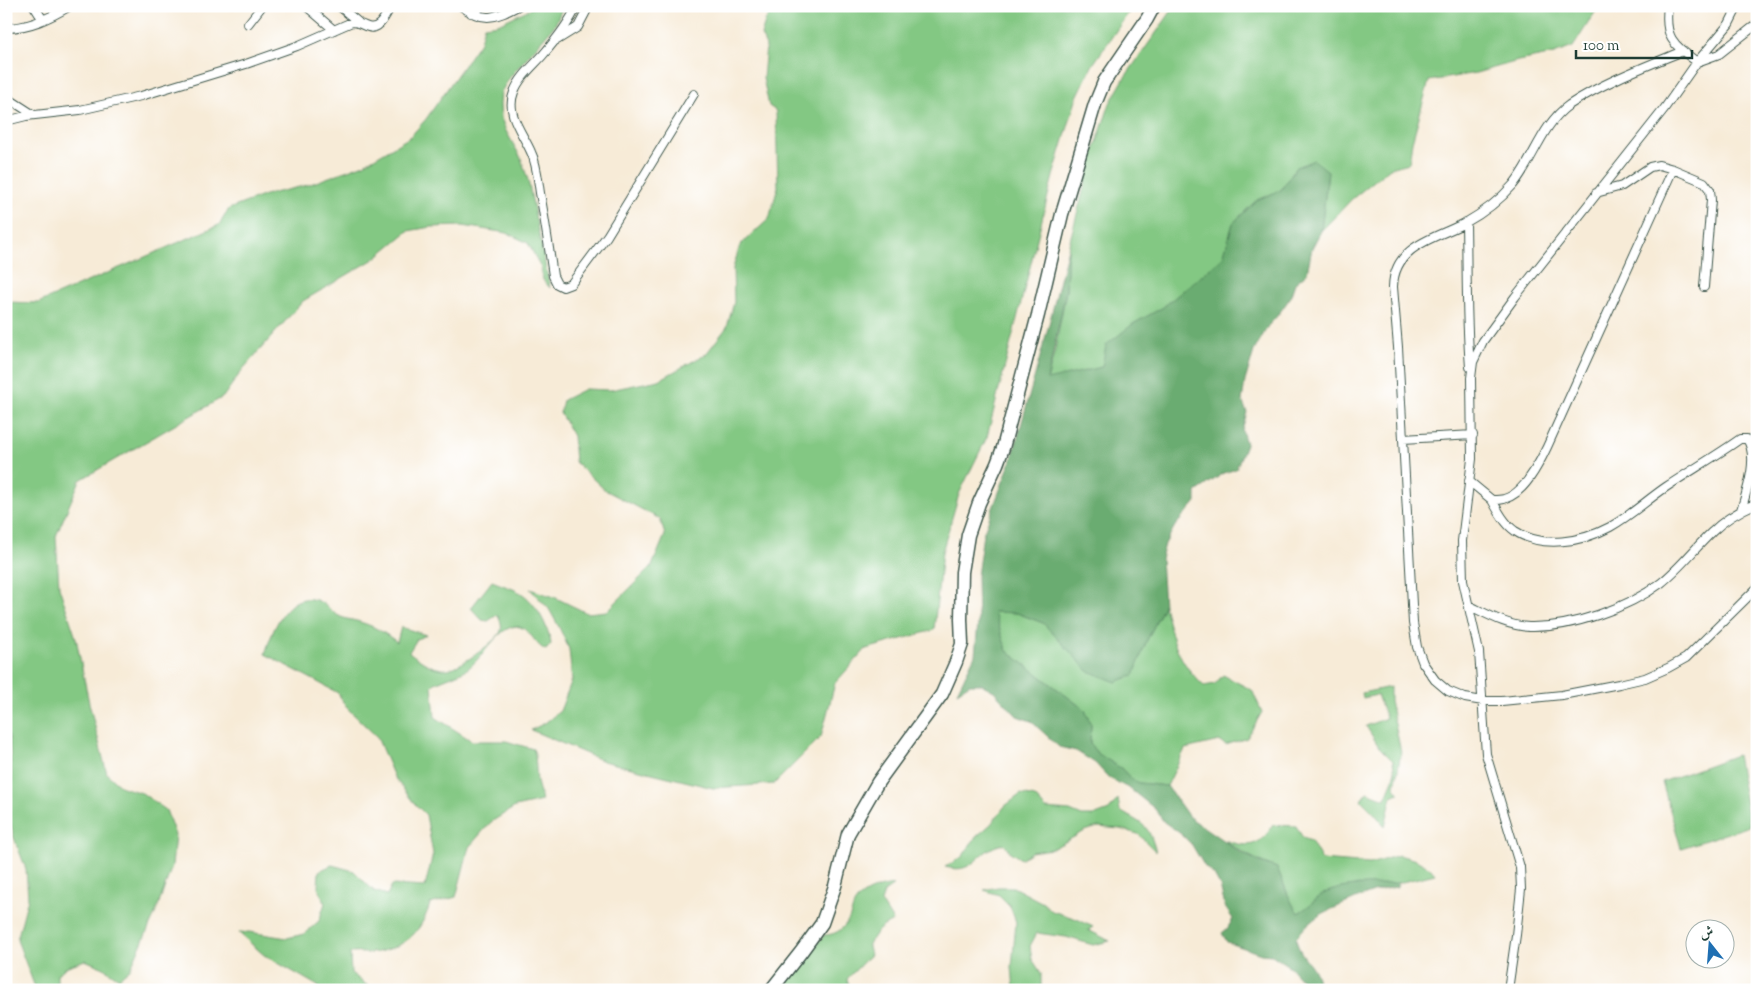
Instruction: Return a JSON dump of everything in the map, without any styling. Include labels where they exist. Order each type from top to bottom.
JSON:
[{"type":"main road","points":[[771,990],[822,923],[836,886],[848,834],[878,782],[942,694],[960,654],[962,638],[962,572],[968,535],[979,503],[1003,448],[1062,214],[1095,104],[1104,82],[1154,6]]},
{"type":"street","points":[[34,6],[42,20]]},
{"type":"street","points":[[6,28],[18,28],[42,20],[70,6]]},
{"type":"street","points":[[248,24],[262,6]]},
{"type":"street","points":[[306,6],[334,30]]},
{"type":"street","points":[[339,6],[358,22],[368,27],[379,25],[391,6]]},
{"type":"street","points":[[461,6],[480,18],[494,17],[518,6]]},
{"type":"street","points":[[471,13],[483,6]]},
{"type":"street","points":[[577,6],[568,24],[556,41],[518,83],[514,91],[512,104],[512,110],[520,133],[532,152],[540,187],[553,276],[555,282],[560,286],[571,284],[607,236],[694,94]]},
{"type":"street","points":[[556,41],[578,27],[589,6]]},
{"type":"street","points":[[1668,6],[1668,31],[1676,46],[1697,62]]},
{"type":"street","points":[[1471,378],[1474,362],[1483,341],[1537,268],[1664,109],[1697,62],[1729,24],[1738,6]]},
{"type":"street","points":[[6,121],[34,115],[80,110],[141,96],[246,64],[352,22],[358,22]]},
{"type":"street","points":[[1697,62],[1719,54],[1757,24]]},
{"type":"street","points":[[1683,51],[1594,90],[1558,113],[1514,183],[1493,205],[1466,222],[1432,236],[1411,250],[1399,265],[1393,280],[1413,623],[1417,647],[1423,663],[1448,691],[1465,698],[1483,701],[1562,695],[1645,678],[1668,668],[1686,658],[1757,588]]},
{"type":"street","points":[[6,97],[34,115]]},
{"type":"street","points":[[1596,194],[1622,186],[1659,165],[1704,182],[1710,190],[1711,200],[1704,287]]},
{"type":"street","points":[[1492,500],[1506,499],[1526,482],[1537,467],[1673,169]]},
{"type":"street","points":[[1466,222],[1467,325],[1473,435],[1465,505],[1463,581],[1479,652],[1486,754],[1520,867],[1522,890],[1508,990]]},
{"type":"street","points":[[1403,439],[1473,435]]},
{"type":"street","points":[[1469,481],[1492,500],[1514,530],[1529,538],[1544,542],[1560,542],[1587,536],[1610,527],[1696,466],[1740,440],[1747,439],[1750,443],[1752,471],[1741,510]]},
{"type":"street","points":[[1468,605],[1505,622],[1528,627],[1558,625],[1616,608],[1641,596],[1661,583],[1712,532],[1741,510],[1757,503]]},
{"type":"green space","points":[[536,6],[563,6],[555,25],[510,77],[501,92],[500,105],[501,118],[521,158],[528,180],[550,288],[543,280],[541,268],[528,243],[507,233],[463,226],[431,227],[408,231],[374,259],[303,301],[243,369],[223,397],[80,480],[56,536],[59,587],[76,638],[89,703],[107,774],[122,787],[142,793],[166,810],[175,835],[172,866],[156,912],[130,969],[119,978],[104,968],[85,960],[68,966],[57,974],[57,990],[36,990],[17,940],[28,898],[26,869],[13,835],[9,815],[12,782],[9,736],[6,732],[6,302],[38,303],[219,225],[229,209],[265,195],[308,185],[364,164],[410,137],[426,119],[480,42],[484,26],[498,24]]},
{"type":"green space","points":[[776,6],[1133,6],[1092,66],[1077,97],[1053,176],[987,437],[959,494],[942,552],[934,630],[866,649],[835,683],[821,737],[774,784],[713,788],[603,761],[531,730],[545,723],[560,711],[572,680],[569,649],[559,627],[549,609],[530,589],[554,597],[587,613],[607,611],[652,566],[665,535],[660,519],[605,490],[575,462],[573,436],[560,413],[563,400],[585,389],[610,390],[659,380],[706,354],[727,327],[734,302],[733,268],[740,245],[769,219],[778,187],[776,111],[769,106],[763,78],[766,46],[761,35],[766,19]]},
{"type":"green space","points":[[1175,6],[1599,6],[1573,47],[1554,54],[1518,61],[1476,73],[1429,81],[1412,142],[1409,163],[1390,168],[1352,199],[1321,231],[1328,171],[1296,167],[1281,190],[1257,200],[1233,223],[1223,258],[1162,308],[1133,324],[1102,367],[1047,381],[1066,291],[1068,248],[1092,157],[1110,103],[1125,77]]},
{"type":"green space","points":[[1314,160],[1328,171],[1321,231],[1312,248],[1307,273],[1295,283],[1290,298],[1268,326],[1254,351],[1245,381],[1242,401],[1247,412],[1242,430],[1246,444],[1236,469],[1224,473],[1196,492],[1196,502],[1175,526],[1165,544],[1161,559],[1164,606],[1146,642],[1134,675],[1116,682],[1088,671],[1043,623],[1017,613],[994,612],[1007,651],[1085,710],[1091,725],[1090,744],[1097,753],[1122,769],[1130,778],[1139,783],[1167,786],[1189,817],[1240,852],[1277,868],[1298,913],[1323,894],[1339,888],[1398,883],[1397,887],[1368,894],[1327,911],[1309,924],[1296,938],[1301,952],[1313,968],[1318,981],[1318,990],[1306,990],[1307,986],[1290,967],[1272,955],[1261,954],[1227,942],[1222,933],[1233,919],[1225,907],[1220,886],[1214,875],[1205,867],[1192,845],[1181,834],[1164,822],[1155,809],[1130,789],[1109,778],[1095,763],[1076,751],[1059,747],[1031,721],[1017,716],[994,691],[981,684],[970,684],[957,692],[975,655],[978,623],[977,576],[983,534],[1012,458],[1068,248],[1066,291],[1047,380],[1102,367],[1106,345],[1133,324],[1162,308],[1223,258],[1233,223],[1257,200],[1281,190],[1296,167]]},
{"type":"green space","points":[[492,581],[518,591],[527,597],[545,623],[551,644],[546,650],[520,627],[506,630],[467,669],[432,686],[435,717],[472,741],[506,741],[533,749],[537,782],[542,801],[515,807],[491,822],[469,847],[456,897],[430,904],[417,930],[405,942],[378,952],[350,953],[351,973],[373,990],[321,990],[318,986],[264,955],[239,933],[249,932],[287,938],[304,934],[319,921],[325,903],[318,887],[319,871],[332,865],[354,871],[374,891],[387,895],[392,885],[425,887],[433,854],[426,815],[394,777],[377,737],[346,707],[338,693],[265,654],[276,625],[282,615],[296,602],[305,599],[316,600],[341,617],[372,627],[397,642],[401,627],[426,635],[417,639],[409,652],[431,666],[441,669],[451,668],[475,655],[491,643],[500,633],[501,624],[497,615],[488,621],[482,620],[471,608]]},
{"type":"green space","points":[[1164,606],[1177,649],[1195,677],[1204,686],[1215,684],[1223,675],[1252,690],[1262,712],[1247,738],[1226,745],[1219,741],[1185,749],[1167,786],[1139,783],[1130,778],[1122,769],[1097,753],[1090,744],[1091,725],[1085,710],[1007,651],[994,612],[1017,613],[1043,623],[1062,642],[1134,675],[1146,642]]},
{"type":"green space","points":[[1390,687],[1390,701],[1401,752],[1395,787],[1399,793],[1392,796],[1385,826],[1361,800],[1367,792],[1385,799],[1395,775],[1393,761],[1379,747],[1366,726],[1386,718],[1377,695],[1363,698],[1362,693]]},
{"type":"green space","points":[[1737,755],[1750,826],[1681,848],[1662,782]]},
{"type":"green space","points":[[1021,794],[1035,797],[1046,809],[1070,811],[1082,816],[1093,816],[1109,810],[1118,799],[1120,811],[1148,830],[1156,852],[1138,834],[1120,829],[1098,827],[1085,831],[1052,849],[1031,852],[1021,859],[1010,852],[1004,844],[987,851],[964,868],[945,867],[962,857],[976,837],[991,824],[1005,806]]},
{"type":"green space","points":[[1273,825],[1296,826],[1303,838],[1311,841],[1322,860],[1370,864],[1399,855],[1416,860],[1430,868],[1435,874],[1398,883],[1369,886],[1358,885],[1324,894],[1309,907],[1298,913],[1277,868],[1249,856],[1224,840],[1246,845],[1252,844],[1263,838]]},
{"type":"green space","points":[[894,885],[884,892],[881,902],[893,921],[881,928],[872,938],[868,947],[870,955],[847,979],[851,990],[781,990],[824,935],[833,934],[844,926],[849,919],[854,904],[863,895],[873,890]]},
{"type":"green space","points":[[998,887],[1013,887],[1043,903],[1052,911],[1077,919],[1093,927],[1088,930],[1110,941],[1093,945],[1066,937],[1037,933],[1030,946],[1032,959],[1041,973],[1041,990],[1014,990],[1012,967],[1016,922],[1010,906],[999,895],[984,890]]}]
